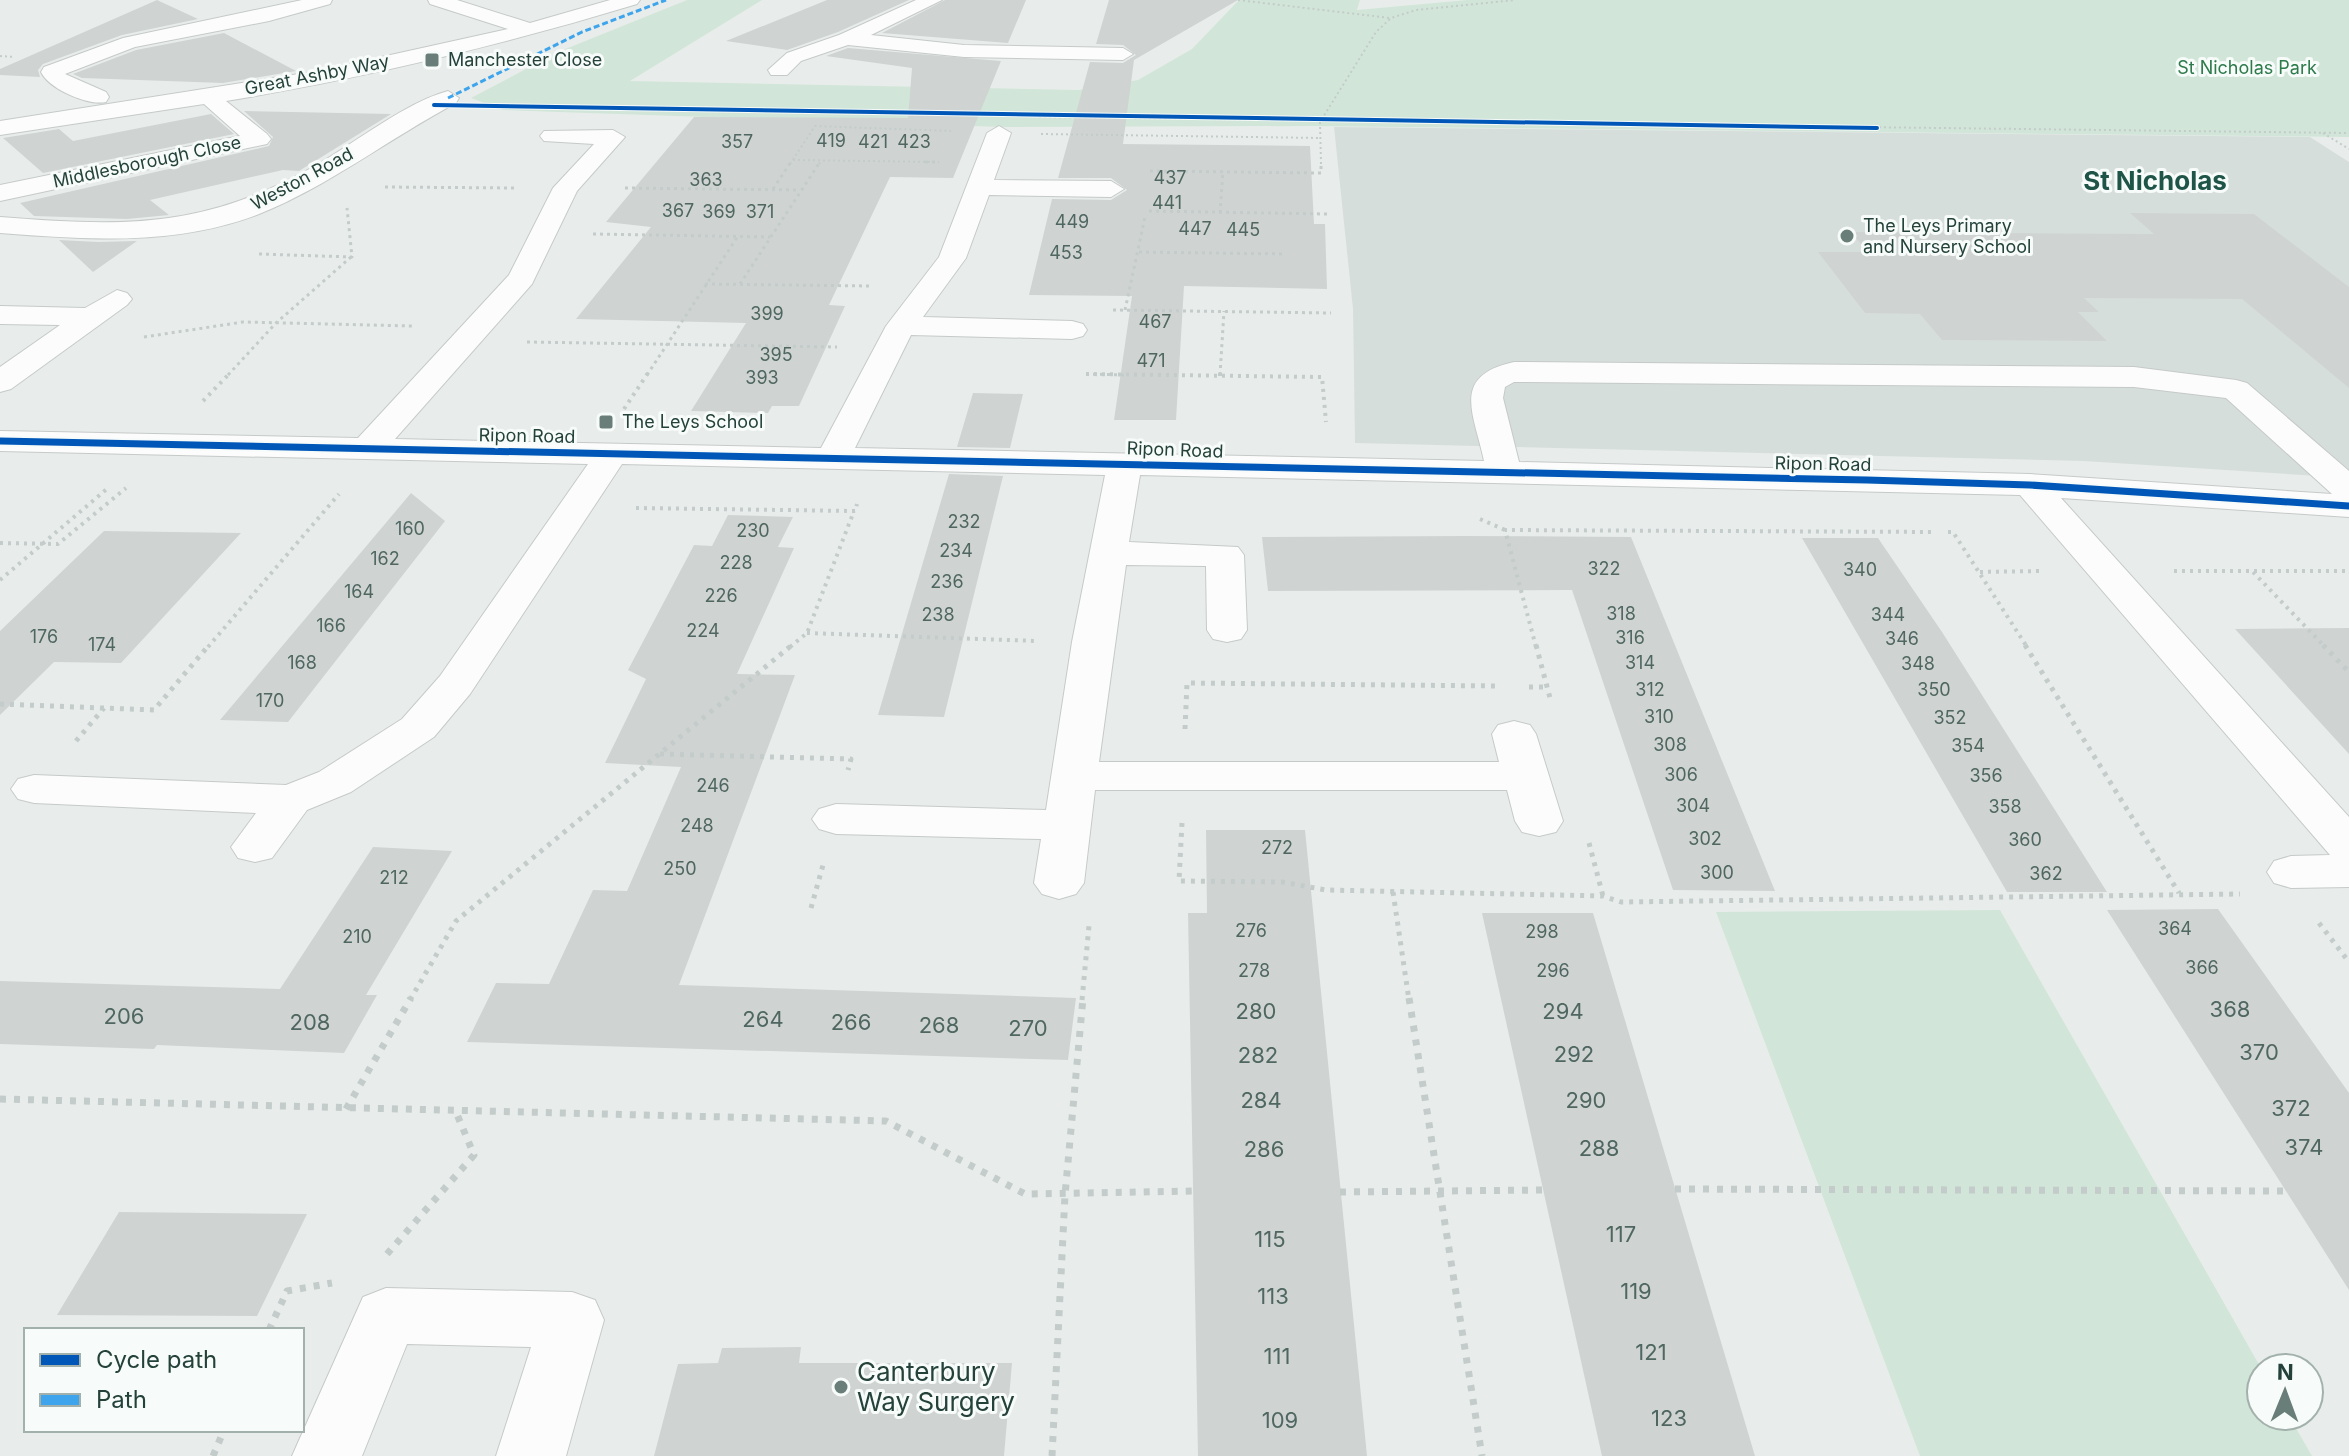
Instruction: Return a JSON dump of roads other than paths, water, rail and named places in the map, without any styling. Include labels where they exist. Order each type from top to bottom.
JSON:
[{"type":"street","points":[[98,97],[55,78],[52,72],[130,42],[269,15],[323,0]]},
{"type":"street","points":[[437,0],[475,15],[527,29]]},
{"type":"street","name":"Great Ashby Way","points":[[0,128],[197,92],[371,66],[527,29],[630,0]]},
{"type":"street","points":[[779,70],[794,57],[846,39],[932,0]]},
{"type":"street","points":[[396,43],[443,30],[475,15]]},
{"type":"street","points":[[846,39],[1123,54]]},
{"type":"street","points":[[57,102],[197,92]]},
{"type":"street","name":"Middlesborough Close","points":[[6,186],[259,139],[197,92]]},
{"type":"street","name":"Weston Road","points":[[0,225],[89,232],[174,226],[247,209],[296,186],[441,102]]},
{"type":"street","points":[[832,459],[896,337],[928,287],[952,258],[999,133]]},
{"type":"street","points":[[368,448],[522,278],[566,188],[613,137],[552,136]]},
{"type":"street","points":[[983,175],[1111,189]]},
{"type":"street","points":[[0,382],[117,299]]},
{"type":"street","points":[[0,315],[91,317]]},
{"type":"street","points":[[896,337],[1072,330]]},
{"type":"street","points":[[1505,475],[1487,398],[1489,384],[1500,375],[1514,372],[1979,374],[2134,377],[2236,390],[2349,490]]},
{"type":"street","name":"Ripon Road","points":[[0,441],[2030,485],[2349,506]]},
{"type":"street","points":[[34,789],[291,800],[335,782],[418,728],[455,685],[612,454]]},
{"type":"street","name":"Ripon Road","points":[[1059,883],[1093,642],[1124,465]]},
{"type":"street","points":[[2030,485],[2349,847]]},
{"type":"street","points":[[1109,553],[1225,555],[1227,630]]},
{"type":"street","points":[[1514,734],[1539,821]]},
{"type":"street","points":[[1074,776],[1527,776]]},
{"type":"street","points":[[255,847],[291,800]]},
{"type":"street","points":[[836,819],[1066,825]]},
{"type":"street","points":[[2272,883],[2349,871]]},
{"type":"street","points":[[327,1456],[386,1316],[572,1320],[531,1456]]},
{"type":"place","name":"Manchester Close","points":[[432,60]]},
{"type":"place","name":"The Leys Primary and Nursery School","points":[[1847,236]]},
{"type":"place","name":"The Leys School","points":[[606,422]]},
{"type":"place","name":"Canterbury Way Surgery","points":[[841,1387]]},
{"type":"district","name":"St Nicholas","points":[[2155,181]]},
{"type":"park label","name":"St Nicholas Park","points":[[2247,68]]}]
